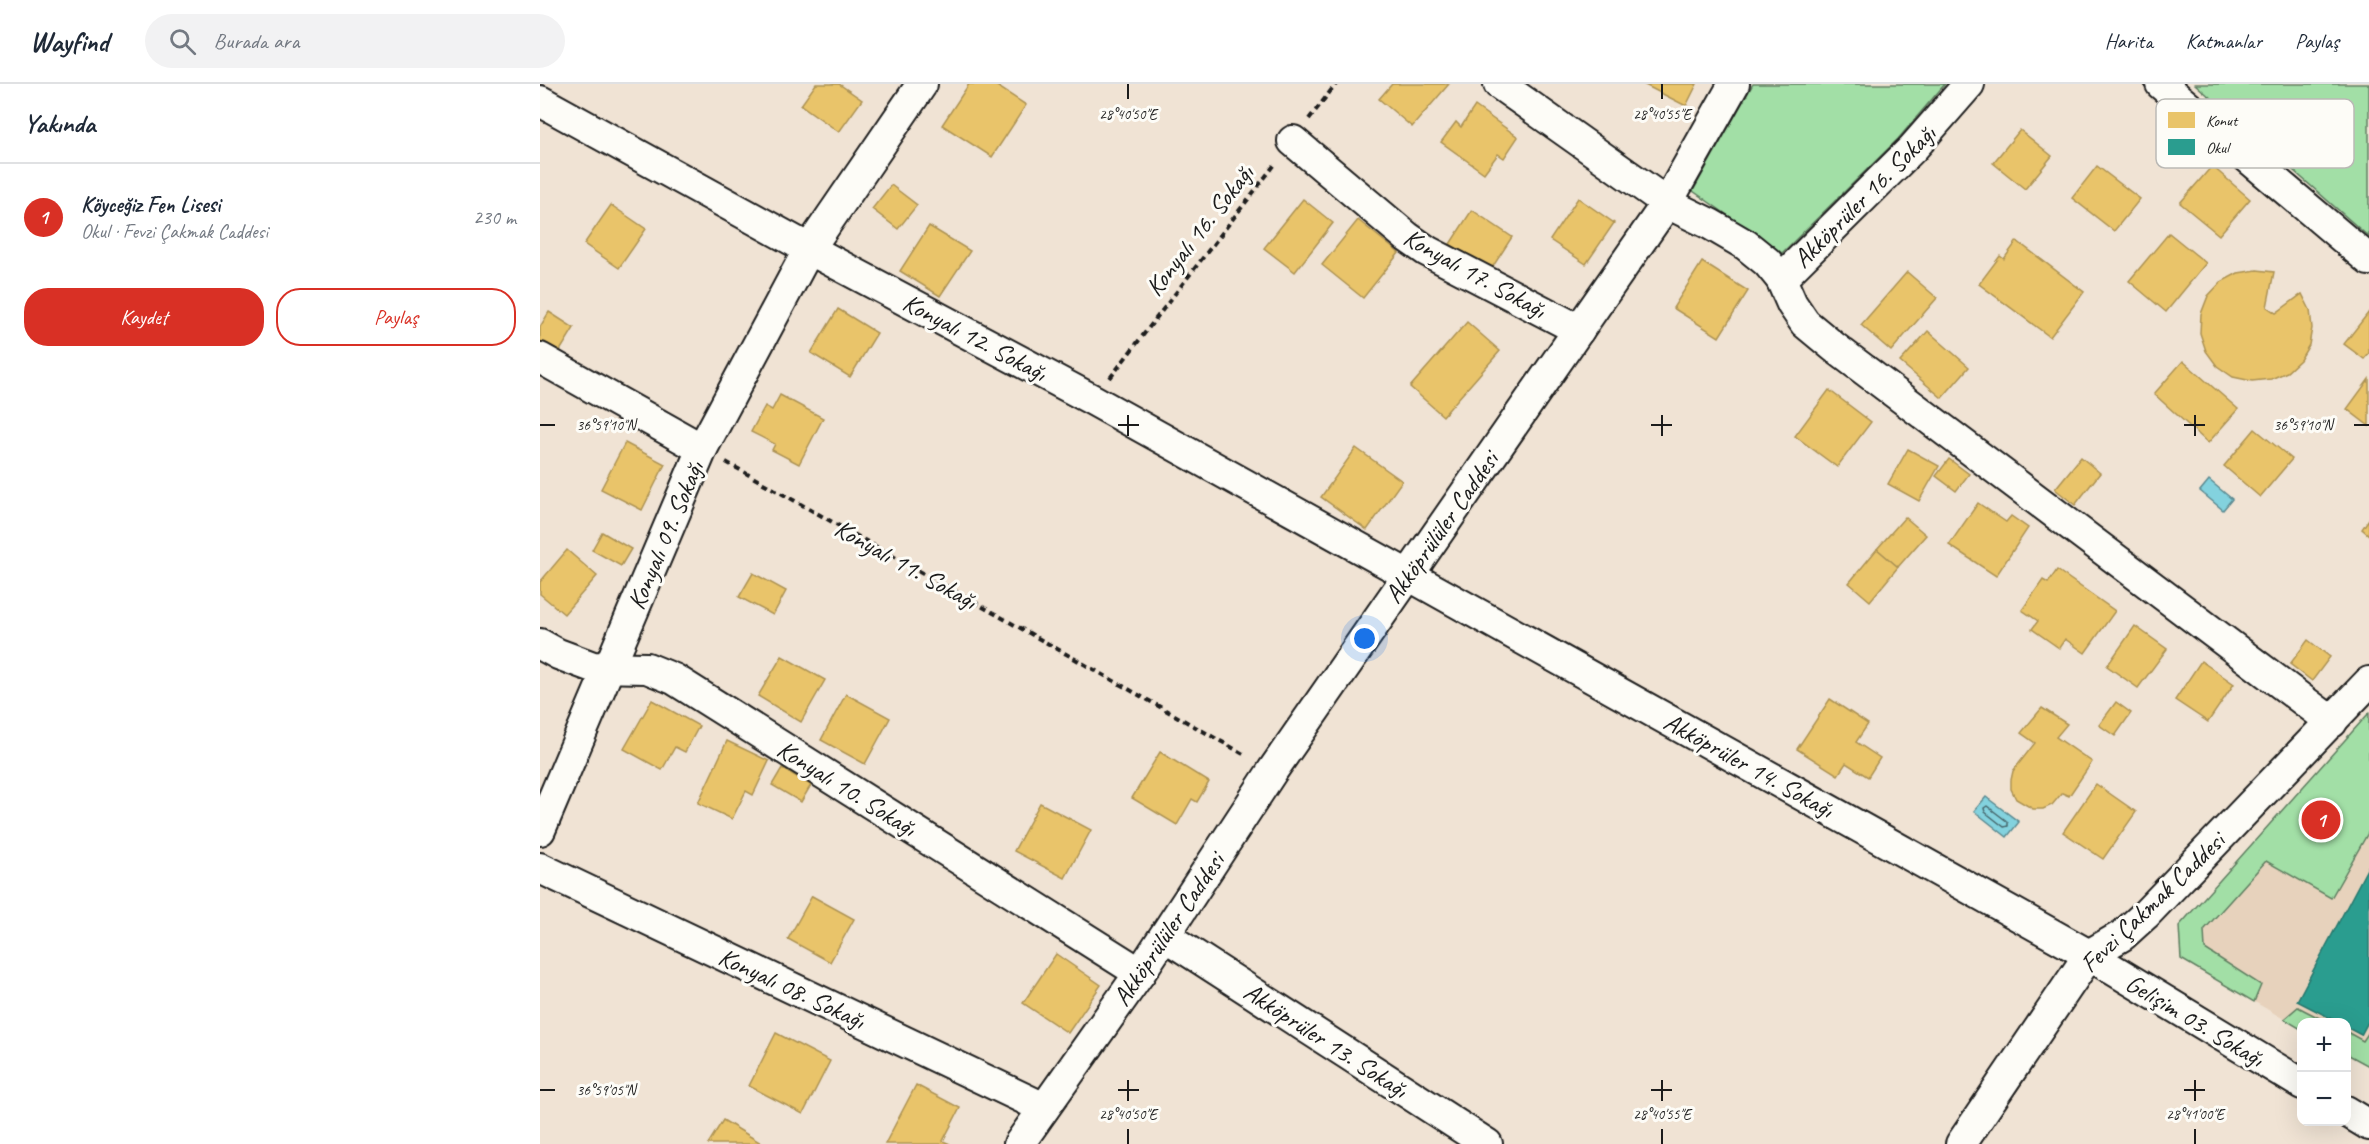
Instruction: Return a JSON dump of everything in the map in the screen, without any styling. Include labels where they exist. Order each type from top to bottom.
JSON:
[{"type":"street","name":"Konyalı 09. Sokağı","points":[[540,830],[702,449],[809,249],[922,84]]},
{"type":"street","points":[[1499,84],[1667,203],[1746,245],[1767,262],[1781,279],[1792,304],[1805,323],[1834,347],[2332,722]]},
{"type":"street","name":"Akköprülüler Caddesi","points":[[1019,1144],[1140,973],[1273,771],[1667,203],[1734,84]]},
{"type":"street","name":"Akköprüler 16. Sokağı","points":[[1781,279],[1913,148],[1969,84]]},
{"type":"street","points":[[2161,84],[2179,99]]},
{"type":"street","name":"Konyalı 12. Sokağı","points":[[540,101],[809,249],[1093,400],[1408,575]]},
{"type":"street","name":"Konyalı 17. Sokağı","points":[[1293,141],[1414,242],[1579,330]]},
{"type":"street","points":[[2260,168],[2369,260]]},
{"type":"street","points":[[540,358],[702,449]]},
{"type":"street","name":"Akköprüler 14. Sokağı","points":[[1408,575],[2089,955]]},
{"type":"street","name":"Konyalı 10. Sokağı","points":[[540,644],[593,667],[647,668],[674,679],[1140,973]]},
{"type":"street","name":"Fevzi Çakmak Caddesi","points":[[1961,1144],[2089,955],[2123,935],[2145,915],[2369,682]]},
{"type":"street","name":"Konyalı 08. Sokağı","points":[[540,868],[1044,1108]]},
{"type":"street","name":"Akköprüler 13. Sokağı","points":[[1165,936],[1487,1144]]},
{"type":"street","name":"Gelişim 03. Sokağı","points":[[2089,955],[2297,1082]]},
{"type":"street","points":[[2351,1114],[2369,1125]]},
{"type":"path","name":"Konyalı 16. Sokağı","points":[[1093,400],[1336,84]]},
{"type":"path","name":"Konyalı 11. Sokağı","points":[[702,449],[1273,771]]},
{"type":"shaded area","points":[[2369,713],[2369,1066],[2351,1056],[2351,1018],[2297,1018],[2297,1027],[2181,959],[2179,926]]},
{"type":"green space","points":[[1753,84],[1945,84],[1898,139],[1782,253],[1693,191]]},
{"type":"green space","points":[[2195,84],[2369,84],[2369,237],[2291,168],[2354,168],[2354,99],[2212,99]]},
{"type":"green space","points":[[2369,713],[2369,831],[2331,898],[2266,861],[2204,930],[2205,949],[2261,985],[2254,1002],[2181,959],[2179,926]]},
{"type":"green space","points":[[2298,1007],[2319,1018],[2297,1018],[2297,1027],[2284,1019]]},
{"type":"green space","points":[[2369,1032],[2369,1066],[2351,1056],[2351,1034],[2363,1041]]},
{"type":"water","points":[[2209,480],[2232,499],[2223,510],[2200,491]]},
{"type":"water","points":[[1986,797],[2019,822],[2007,837],[1974,811]]},
{"type":"building: Konut","points":[[816,84],[839,84],[862,100],[839,132],[801,105]]},
{"type":"building: Konut","points":[[969,84],[994,84],[1026,105],[992,157],[942,125]]},
{"type":"building: Konut","points":[[1392,84],[1449,84],[1412,127],[1379,99]]},
{"type":"building: Konut","points":[[1643,84],[1697,84],[1686,106]]},
{"type":"building: Konut","points":[[1475,106],[1518,137],[1504,158],[1498,154],[1484,173],[1441,142],[1456,122],[1461,127]]},
{"type":"building: Konut","points":[[2020,130],[2052,156],[2025,189],[1993,163]]},
{"type":"building: Konut","points":[[2097,166],[2140,199],[2114,231],[2072,198]]},
{"type":"building: Konut","points":[[2210,168],[2214,168],[2250,199],[2219,235],[2180,203]]},
{"type":"building: Konut","points":[[891,185],[917,205],[898,229],[872,209]]},
{"type":"building: Konut","points":[[1578,198],[1614,223],[1586,264],[1550,240]]},
{"type":"building: Konut","points":[[1303,199],[1333,223],[1295,272],[1264,248]]},
{"type":"building: Konut","points":[[611,205],[646,229],[619,268],[584,244]]},
{"type":"building: Konut","points":[[1472,210],[1512,237],[1490,271],[1450,244]]},
{"type":"building: Konut","points":[[1358,220],[1399,253],[1363,298],[1322,265]]},
{"type":"building: Konut","points":[[929,226],[970,251],[940,296],[900,271]]},
{"type":"building: Konut","points":[[2169,233],[2206,263],[2166,312],[2129,281]]},
{"type":"building: Konut","points":[[2017,241],[2084,292],[2050,337],[1979,284],[2000,256],[2004,259]]},
{"type":"building: Konut","points":[[1702,262],[1748,291],[1719,337],[1673,308]]},
{"type":"building: Konut","points":[[2257,270],[2274,272],[2267,307],[2276,313],[2302,294],[2310,310],[2312,328],[2309,345],[2300,360],[2287,372],[2271,379],[2252,381],[2233,377],[2217,366],[2206,351],[2200,333],[2201,314],[2208,296],[2221,282],[2238,273]]},
{"type":"building: Konut","points":[[1907,272],[1937,298],[1891,351],[1861,325]]},
{"type":"building: Konut","points":[[838,309],[877,333],[850,377],[811,353]]},
{"type":"building: Konut","points":[[549,312],[574,328],[558,354],[540,343],[540,327]]},
{"type":"building: Konut","points":[[2369,312],[2369,353],[2364,359],[2344,344]]},
{"type":"building: Konut","points":[[1467,322],[1500,351],[1443,416],[1410,387]]},
{"type":"building: Konut","points":[[1928,331],[1969,367],[1942,398],[1900,362]]},
{"type":"building: Konut","points":[[2183,361],[2238,409],[2208,443],[2154,394]]},
{"type":"building: Konut","points":[[2369,379],[2369,426],[2347,409]]},
{"type":"building: Konut","points":[[1829,390],[1871,422],[1837,467],[1795,436]]},
{"type":"building: Konut","points":[[780,395],[823,418],[799,464],[772,450],[775,444],[751,432],[765,406],[772,410]]},
{"type":"building: Konut","points":[[2255,429],[2292,459],[2260,497],[2224,466]]},
{"type":"building: Konut","points":[[625,443],[665,464],[642,510],[601,489]]},
{"type":"building: Konut","points":[[1356,448],[1402,481],[1367,530],[1321,497]]},
{"type":"building: Konut","points":[[1908,449],[1939,466],[1919,501],[1888,484]]},
{"type":"building: Konut","points":[[2081,457],[2100,473],[2075,505],[2055,489]]},
{"type":"building: Konut","points":[[1949,459],[1969,474],[1956,491],[1936,476]]},
{"type":"building: Konut","points":[[1978,503],[2006,522],[2011,516],[2028,528],[1996,576],[1949,545]]},
{"type":"building: Konut","points":[[1905,517],[1926,535],[1898,567],[1877,549]]},
{"type":"building: Konut","points":[[2369,519],[2369,535],[2362,529]]},
{"type":"building: Konut","points":[[602,532],[631,549],[621,566],[592,550]]},
{"type":"building: Konut","points":[[1877,549],[1898,567],[1870,601],[1849,583]]},
{"type":"building: Konut","points":[[567,550],[597,576],[564,614],[540,594],[540,582]]},
{"type":"building: Konut","points":[[2057,570],[2115,611],[2085,653],[2065,639],[2059,648],[2032,629],[2038,621],[2022,610],[2043,580],[2048,583]]},
{"type":"building: Konut","points":[[753,573],[786,591],[773,615],[739,597]]},
{"type":"building: Konut","points":[[2135,626],[2167,649],[2138,688],[2107,666]]},
{"type":"building: Konut","points":[[2308,640],[2330,657],[2312,681],[2290,664]]},
{"type":"building: Konut","points":[[782,656],[825,680],[801,722],[758,696]]},
{"type":"building: Konut","points":[[2201,661],[2234,684],[2208,722],[2175,700]]},
{"type":"building: Konut","points":[[846,694],[890,718],[865,764],[821,740]]},
{"type":"building: Konut","points":[[1830,699],[1868,724],[1856,742],[1880,758],[1868,777],[1846,763],[1838,775],[1797,749]]},
{"type":"building: Konut","points":[[652,700],[699,726],[685,752],[675,747],[662,770],[624,749]]},
{"type":"building: Konut","points":[[2116,702],[2131,713],[2115,736],[2099,725]]},
{"type":"building: Konut","points":[[2042,708],[2067,724],[2056,737],[2092,762],[2069,796],[2062,793],[2052,805],[2043,809],[2033,809],[2016,799],[2011,789],[2011,780],[2013,771],[2035,743],[2021,733]]},
{"type":"building: Konut","points":[[727,741],[769,761],[753,795],[746,791],[732,819],[698,803]]},
{"type":"building: Konut","points":[[1160,752],[1209,782],[1197,802],[1192,799],[1177,825],[1132,798]]},
{"type":"building: Konut","points":[[782,768],[811,785],[801,802],[772,785]]},
{"type":"building: Konut","points":[[2096,784],[2136,812],[2103,859],[2063,832]]},
{"type":"building: Konut","points":[[1040,803],[1091,830],[1065,878],[1014,851]]},
{"type":"building: Konut","points":[[812,896],[854,919],[830,962],[788,939]]},
{"type":"building: Konut","points":[[1056,954],[1101,985],[1068,1033],[1023,1003]]},
{"type":"building: Konut","points":[[776,1033],[830,1061],[803,1114],[749,1086]]},
{"type":"building: Konut","points":[[916,1085],[960,1108],[943,1141],[950,1144],[885,1144]]},
{"type":"building: Konut","points":[[723,1120],[761,1143],[761,1144],[708,1144]]},
{"type":"building: Okul","points":[[2369,865],[2369,1020],[2361,1035],[2351,1030],[2351,1018],[2330,1018],[2297,1001]]},
{"type":"place","name":"Köyceğiz Fen Lisesi","points":[[2321,820]]}]
